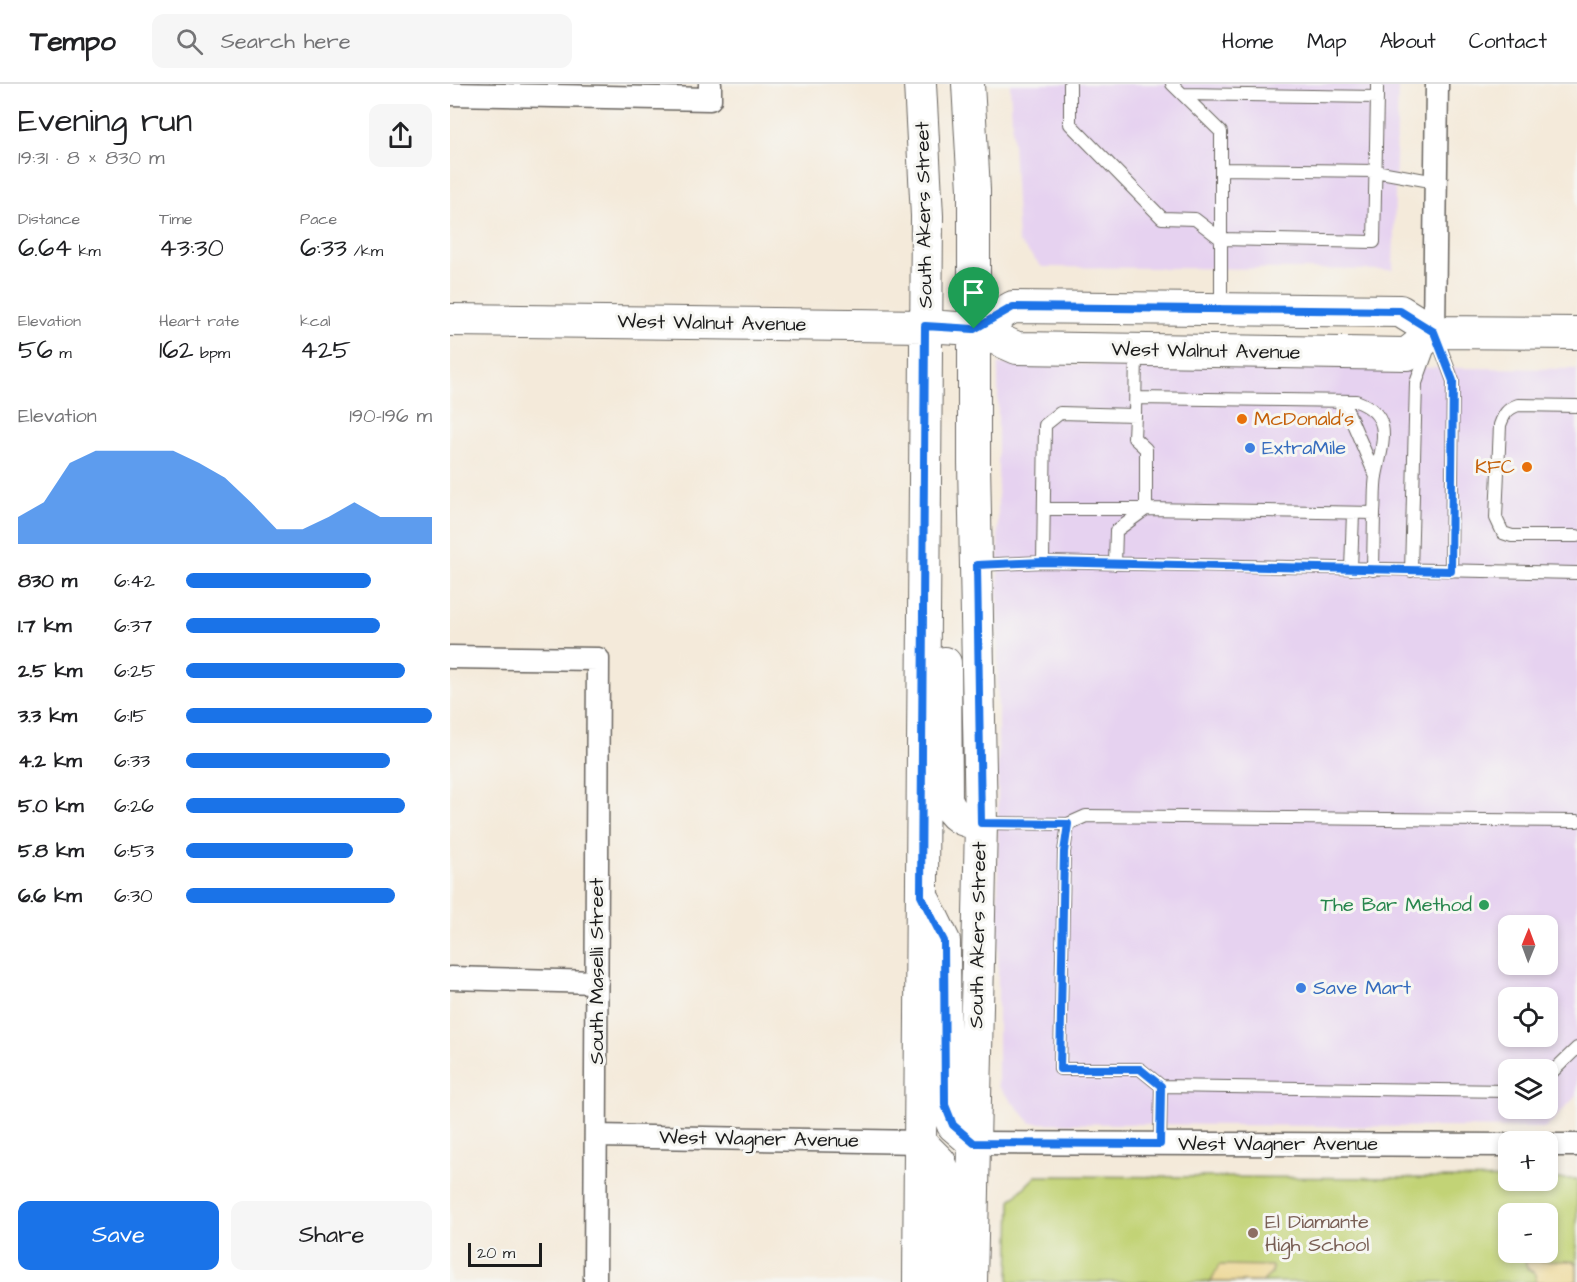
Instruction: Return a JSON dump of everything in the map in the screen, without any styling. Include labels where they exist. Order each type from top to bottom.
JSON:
[{"type":"main road","name":"South Akers Street","points":[[919,1282],[927,189],[920,84]]},
{"type":"main road","name":"South Akers Street","points":[[968,84],[974,190],[981,823],[971,1282]]},
{"type":"main road","name":"West Walnut Avenue","points":[[450,320],[925,326],[974,329],[1017,348],[1407,354],[1434,332],[1400,311],[1013,307],[974,329]]},
{"type":"main road","points":[[1434,332],[1577,333]]},
{"type":"main road","points":[[924,587],[945,646],[946,799],[957,818],[981,823]]},
{"type":"main road","points":[[921,896],[944,941],[945,1105],[953,1125],[974,1143]]},
{"type":"main road","points":[[920,1142],[940,1162],[947,1179],[948,1282]]},
{"type":"street","points":[[1434,332],[1437,84]]},
{"type":"street","points":[[450,94],[710,92]]},
{"type":"street","name":"South Maselli Street","points":[[450,657],[598,659],[595,1282]]},
{"type":"street","points":[[450,978],[597,981]]},
{"type":"street","name":"West Wagner Avenue","points":[[597,1136],[920,1142]]},
{"type":"street","name":"West Wagner Avenue","points":[[974,1143],[1498,1145]]},
{"type":"street","points":[[1558,1145],[1577,1145]]},
{"type":"lane","points":[[1070,84],[1070,124],[1162,218],[1195,219],[1221,239],[1374,242],[1377,84]]},
{"type":"lane","points":[[1172,84],[1221,132],[1221,310]]},
{"type":"lane","points":[[1371,84],[1377,97]]},
{"type":"lane","points":[[1182,93],[1377,97]]},
{"type":"lane","points":[[1221,169],[1375,171],[1436,182]]},
{"type":"lane","points":[[1411,571],[1416,382],[1434,332]]},
{"type":"lane","points":[[1434,332],[1453,381],[1451,571]]},
{"type":"lane","points":[[1136,349],[1134,438],[1146,449],[1146,509]]},
{"type":"lane","points":[[1136,398],[1356,401],[1368,405],[1377,413],[1382,423],[1383,453],[1376,477],[1373,570]]},
{"type":"lane","points":[[1338,401],[1348,412],[1376,477]]},
{"type":"lane","points":[[1577,406],[1518,405],[1510,408],[1503,415],[1500,425],[1496,518],[1503,533],[1512,536],[1577,536]]},
{"type":"lane","points":[[1043,562],[1045,425],[1060,413],[1135,415]]},
{"type":"lane","points":[[1044,509],[1374,513]]},
{"type":"lane","points":[[1115,564],[1116,531],[1146,509]]},
{"type":"lane","points":[[1351,569],[1353,513]]},
{"type":"lane","points":[[977,565],[1043,562],[1577,573]]},
{"type":"lane","points":[[981,823],[1068,824],[1086,816],[1577,820]]},
{"type":"lane","points":[[1068,824],[1064,852],[1060,1069],[1140,1069],[1161,1086],[1498,1091]]},
{"type":"lane","points":[[1558,1067],[1577,1048]]},
{"type":"lane","points":[[1160,1144],[1161,1086]]},
{"type":"shaded area","points":[[1010,84],[1398,84],[1393,270],[1042,267],[1018,241]]},
{"type":"shaded area","points":[[998,364],[1577,369],[1577,1095],[1558,1115],[1558,1059],[1498,1059],[1498,1119],[1554,1119],[1546,1128],[1031,1123],[998,1086]]},
{"type":"green space","name":"El Diamante High School","points":[[1036,1176],[1498,1179],[1498,1191],[1558,1191],[1558,1179],[1577,1179],[1577,1282],[1009,1282],[1011,1200]]},
{"type":"sand","points":[[1572,1261],[1577,1264],[1577,1282],[1536,1282],[1536,1274],[1527,1268],[1525,1263],[1558,1263]]},
{"type":"sand","points":[[1219,1265],[1272,1266],[1272,1273],[1262,1282],[1211,1282]]},
{"type":"place","name":"McDonald's","points":[[1242,419]]},
{"type":"place","name":"ExtraMile","points":[[1250,448]]},
{"type":"place","name":"KFC","points":[[1527,467]]},
{"type":"place","name":"The Bar Method","points":[[1484,905]]},
{"type":"place","name":"Save Mart","points":[[1301,988]]},
{"type":"place","name":"El Diamante High School","points":[[1253,1233]]},
{"type":"route","points":[[1013,307],[1400,311],[1434,332],[1453,381],[1451,571],[1043,562],[977,565],[981,823],[1068,824],[1064,852],[1060,1069],[1140,1069],[1161,1086],[1160,1144],[974,1143],[953,1125],[946,1112],[944,1097],[944,941],[921,896],[925,326],[974,329],[1013,307]]}]
